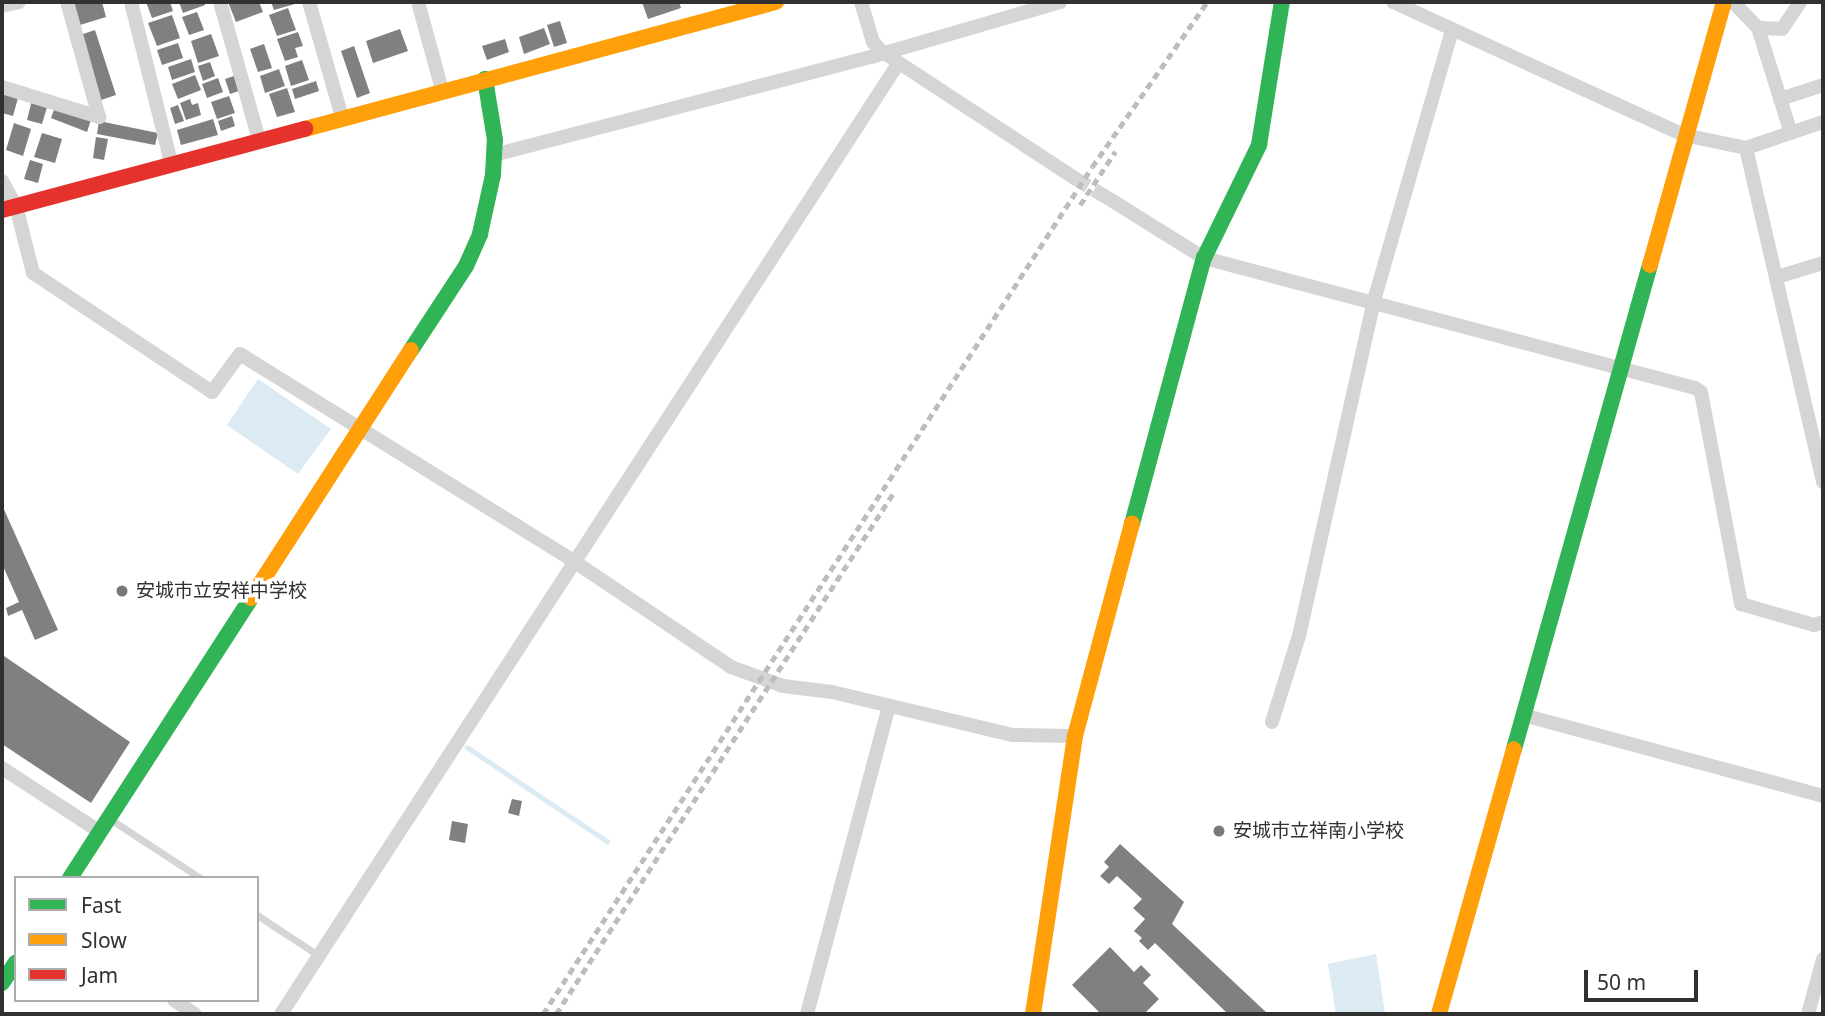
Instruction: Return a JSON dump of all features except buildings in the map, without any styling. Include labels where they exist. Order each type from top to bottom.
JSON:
[{"type":"street","points":[[2,6],[19,2]]},
{"type":"street","points":[[2,87],[99,117],[67,2]]},
{"type":"street","points":[[131,2],[171,162]]},
{"type":"street","points":[[220,2],[259,140]]},
{"type":"street","points":[[309,2],[342,117]]},
{"type":"street","points":[[418,2],[442,90]]},
{"type":"street","points":[[9,208],[171,162],[776,2]]},
{"type":"street","points":[[861,2],[873,42],[881,51],[1076,179]]},
{"type":"street","points":[[494,155],[1060,2]]},
{"type":"street","points":[[1033,1014],[1075,736],[1204,258],[1259,145],[1282,2]]},
{"type":"street","points":[[1393,2],[1684,135],[1746,148],[1823,122]]},
{"type":"street","points":[[1439,1014],[1684,135],[1724,2]]},
{"type":"street","points":[[1733,2],[1758,28],[1791,133]]},
{"type":"street","points":[[1758,28],[1782,29],[1800,2]]},
{"type":"street","points":[[1272,722],[1299,636],[1373,304],[1452,31]]},
{"type":"street","points":[[281,1014],[575,562],[673,405],[898,64]]},
{"type":"street","points":[[72,876],[466,266],[480,234],[494,155],[485,79]]},
{"type":"street","points":[[1780,99],[1823,85]]},
{"type":"street","points":[[1746,148],[1823,482]]},
{"type":"street","points":[[2,181],[33,273],[212,392],[240,354],[575,562],[731,667],[783,686],[1013,734],[1075,736]]},
{"type":"street","points":[[1103,195],[1204,258],[1620,366],[1701,392],[1741,604],[1814,625],[1823,622]]},
{"type":"street","points":[[1777,277],[1823,263]]},
{"type":"street","points":[[807,1014],[889,706]]},
{"type":"street","points":[[1523,715],[1823,796]]},
{"type":"street","points":[[2,768],[105,825]]},
{"type":"street","points":[[1808,1014],[1823,959]]},
{"type":"street","points":[[2,983],[14,965]]},
{"type":"street","points":[[177,1002],[195,1014]]},
{"type":"lane","points":[[105,825],[196,876]]},
{"type":"lane","points":[[259,916],[318,955]]},
{"type":"shaded area","points":[[258,379],[331,429],[298,474],[227,425]]},
{"type":"shaded area","points":[[1376,954],[1385,1014],[1336,1014],[1328,964]]},
{"type":"waterway","points":[[467,747],[607,841]]},
{"type":"tunnel","points":[[1076,179],[1103,195]]},
{"type":"railway","points":[[543,1014],[1092,167],[1207,2]]},
{"type":"railway","points":[[1080,205],[1115,152]]},
{"type":"railway","points":[[556,1014],[894,492]]},
{"type":"traffic: fast","points":[[1132,524],[1204,258],[1259,145],[1282,2]]},
{"type":"traffic: fast","points":[[411,350],[466,266],[480,234],[493,175],[495,140],[485,79]]},
{"type":"traffic: fast","points":[[1514,749],[1650,265]]},
{"type":"traffic: fast","points":[[71,876],[251,598]]},
{"type":"traffic: fast","points":[[2,983],[14,965]]},
{"type":"traffic: slow","points":[[305,129],[776,2]]},
{"type":"traffic: slow","points":[[1650,265],[1724,2]]},
{"type":"traffic: slow","points":[[251,598],[411,350]]},
{"type":"traffic: slow","points":[[1033,1014],[1075,736],[1132,524]]},
{"type":"traffic: slow","points":[[1439,1014],[1514,749]]},
{"type":"traffic: jam","points":[[2,210],[305,129]]},
{"type":"place","name":"安城市立安祥中学校","points":[[122,591]]},
{"type":"place","name":"安城市立祥南小学校","points":[[1219,831]]}]
